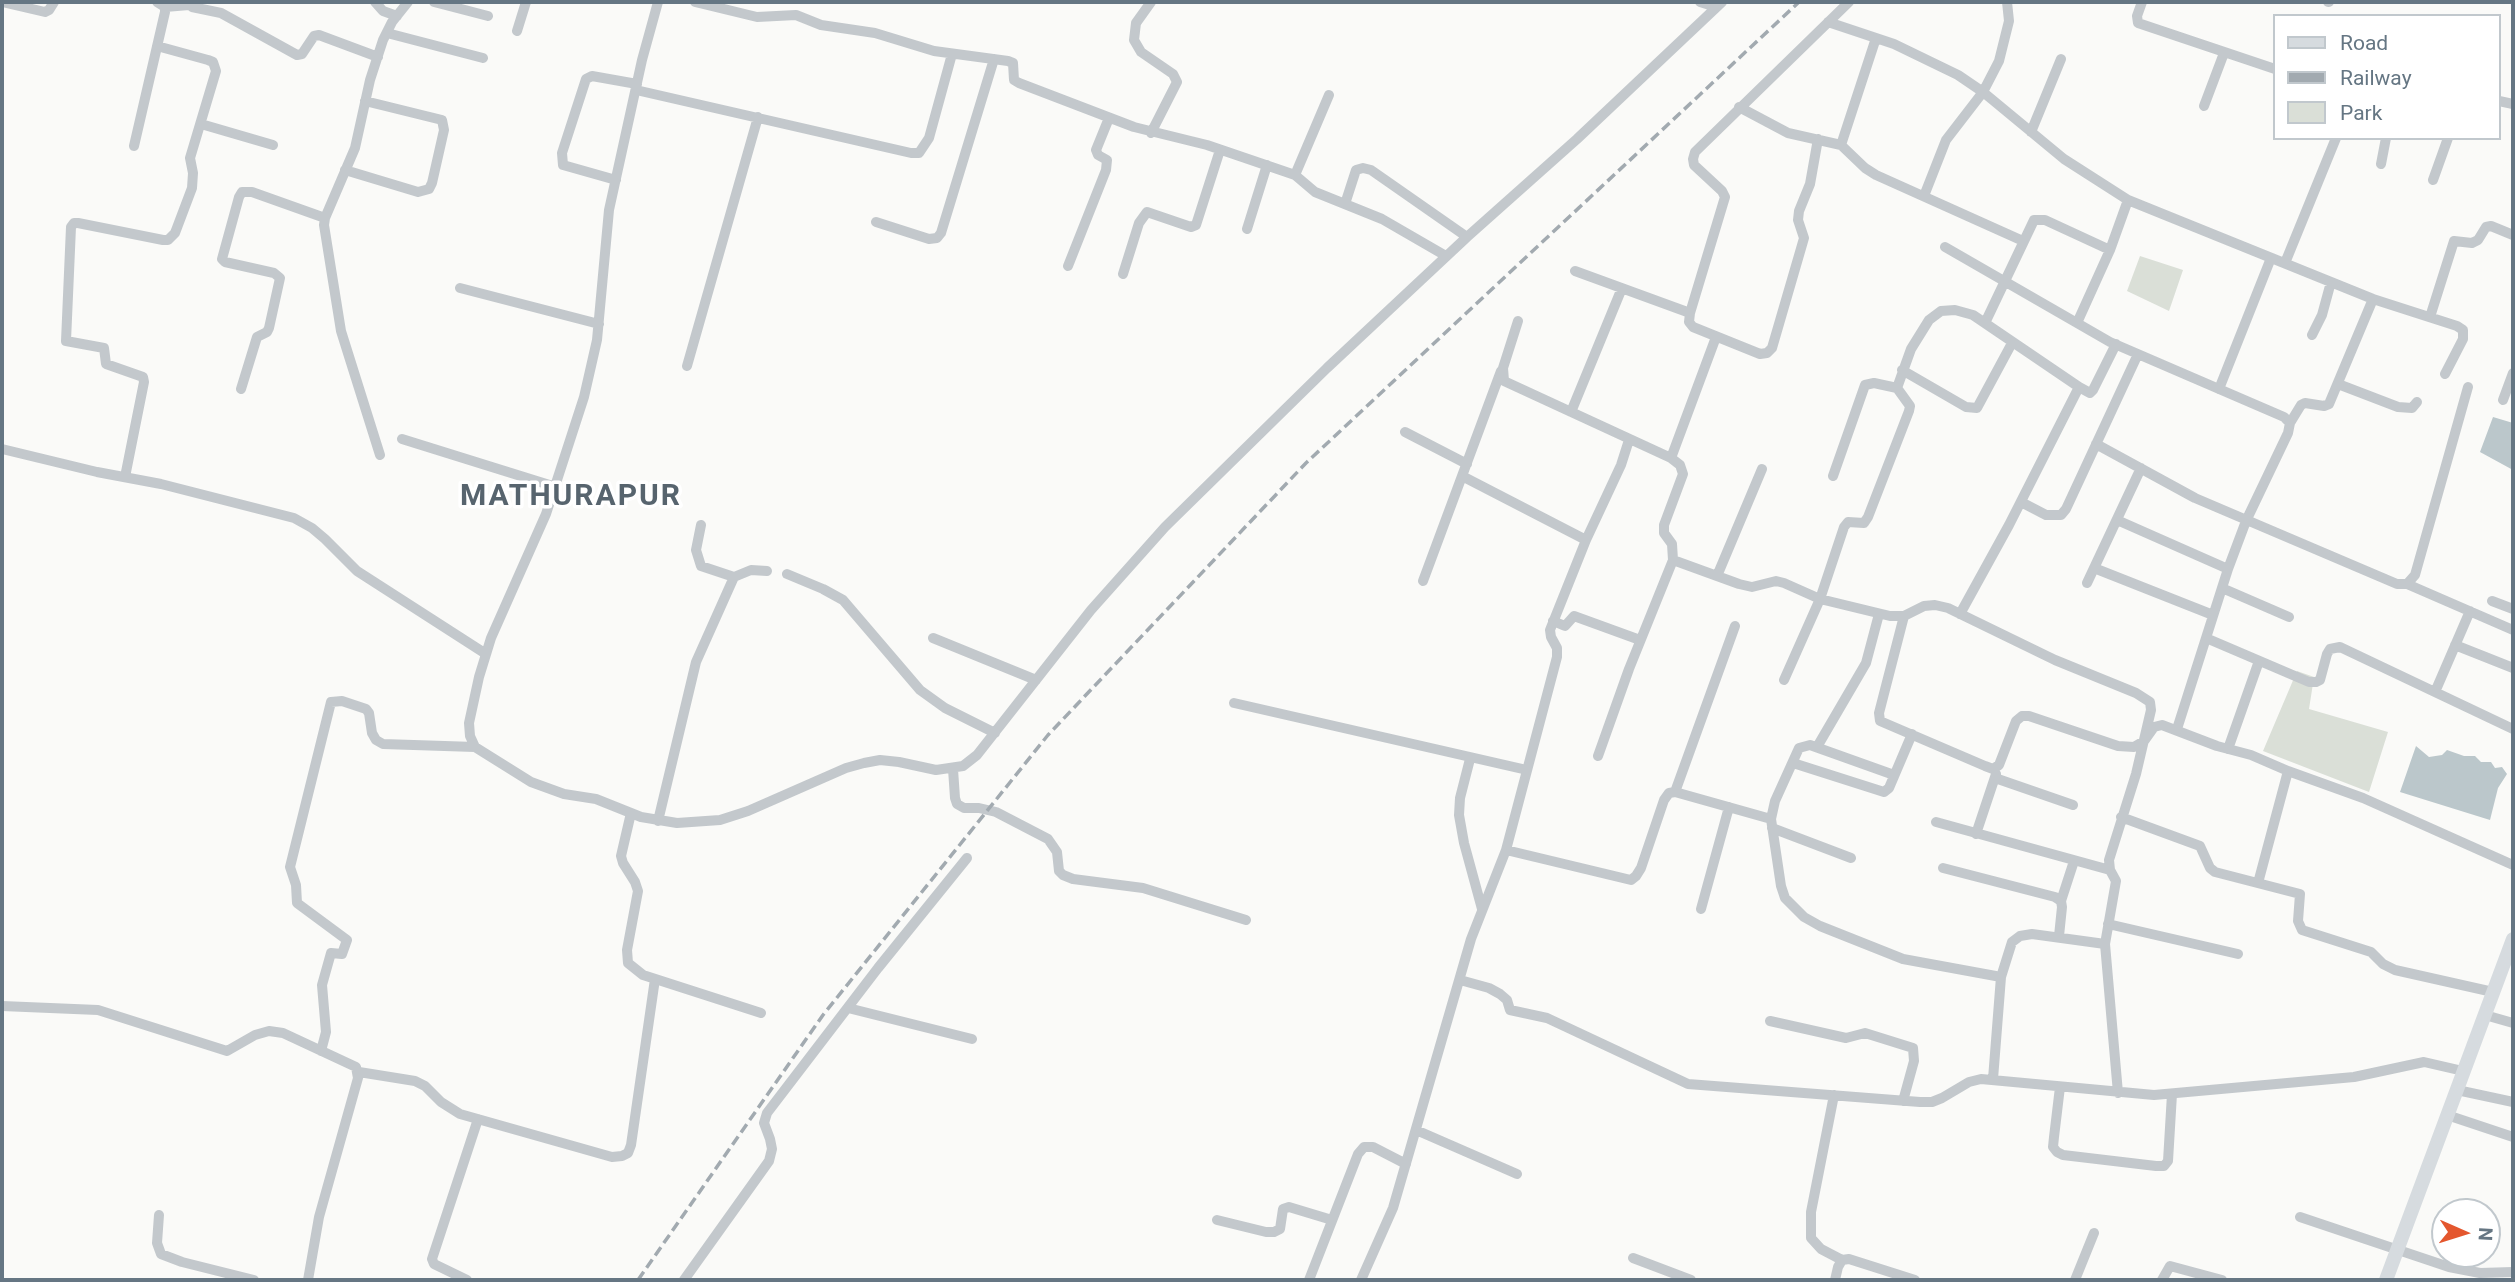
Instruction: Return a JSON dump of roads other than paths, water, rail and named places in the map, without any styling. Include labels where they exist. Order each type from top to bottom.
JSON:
[{"type":"main road","points":[[2386,1280],[2513,939]]},
{"type":"street","points":[[2,2],[45,12],[50,10],[54,2]]},
{"type":"street","points":[[375,2],[383,11],[397,16]]},
{"type":"street","points":[[380,455],[341,331],[324,218],[355,148],[377,57],[387,33],[408,2]]},
{"type":"street","points":[[434,2],[488,16]]},
{"type":"street","points":[[517,31],[526,2]]},
{"type":"street","points":[[475,747],[470,736],[469,723],[486,654],[556,487],[584,397],[597,340],[607,228],[616,180],[636,87],[659,2]]},
{"type":"street","points":[[695,2],[757,17],[796,15],[821,24],[875,33],[952,54],[1013,63],[1012,76],[1019,83],[1152,133],[1220,150],[1295,175],[1315,192],[1382,219],[1446,256]]},
{"type":"street","points":[[1151,2],[1136,23],[1134,40],[1141,51],[1173,74],[1177,82],[1152,133]]},
{"type":"street","points":[[1700,2],[1719,4]]},
{"type":"street","points":[[1818,139],[1810,184],[1799,211],[1798,220],[1804,238],[1772,348],[1767,353],[1760,354],[1693,327],[1689,322],[1690,313],[1725,197],[1723,191],[1694,165],[1695,152],[1849,2]]},
{"type":"street","points":[[1924,196],[1946,140],[1983,92],[2004,45],[2009,21],[2007,2]]},
{"type":"street","points":[[2142,2],[2137,16],[2138,23],[2274,69]]},
{"type":"street","points":[[134,146],[157,46],[161,4],[189,3],[221,13],[297,55],[302,54],[314,36],[318,35],[377,57]]},
{"type":"street","points":[[321,1051],[326,1032],[322,985],[331,953],[342,954],[347,940],[297,903],[296,886],[290,867],[331,702],[342,701],[366,709],[372,733],[376,740],[383,744],[475,747],[531,782],[564,794],[596,799],[658,821],[677,823],[720,820],[769,803],[838,771],[864,763],[880,760],[936,770],[963,766],[977,755],[1126,568],[1165,527],[1262,430],[1446,256],[1577,139],[1719,4]]},
{"type":"street","points":[[1828,22],[1894,44],[1958,75],[1983,92],[2064,159],[2128,200],[2373,299],[2462,330],[2459,348],[2445,374]]},
{"type":"street","points":[[387,33],[483,58]]},
{"type":"street","points":[[1841,145],[1875,38]]},
{"type":"street","points":[[124,477],[143,377],[106,364],[104,348],[66,341],[71,228],[74,223],[78,223],[163,240],[172,238],[192,188],[190,158],[216,71],[208,60],[157,46]]},
{"type":"street","points":[[2204,106],[2224,52]]},
{"type":"street","points":[[616,180],[563,165],[562,153],[586,79],[592,76],[919,153],[929,138],[952,54]]},
{"type":"street","points":[[876,222],[929,239],[937,238],[994,59]]},
{"type":"street","points":[[2031,132],[2061,59]]},
{"type":"street","points":[[1295,175],[1329,95]]},
{"type":"street","points":[[345,170],[418,191],[429,189],[432,183],[444,130],[442,120],[365,101]]},
{"type":"street","points":[[1739,107],[1779,130],[1841,145],[1865,168],[2023,241]]},
{"type":"street","points":[[687,366],[758,117]]},
{"type":"street","points":[[1068,266],[1108,165],[1107,160],[1098,155],[1096,150],[1109,118]]},
{"type":"street","points":[[201,124],[273,145]]},
{"type":"street","points":[[2285,263],[2335,140]]},
{"type":"street","points":[[2381,164],[2386,140]]},
{"type":"street","points":[[2433,180],[2447,140]]},
{"type":"street","points":[[1123,274],[1139,223],[1147,212],[1191,227],[1196,225],[1220,150]]},
{"type":"street","points":[[1247,229],[1267,165]]},
{"type":"street","points":[[1345,204],[1356,170],[1371,170],[1467,237]]},
{"type":"street","points":[[241,389],[257,337],[269,328],[280,278],[278,275],[222,259],[239,197],[242,192],[252,192],[324,218]]},
{"type":"street","points":[[2077,323],[2110,250],[2128,200]]},
{"type":"street","points":[[1985,323],[2031,224],[2039,219],[2110,250]]},
{"type":"street","points":[[2430,317],[2454,241],[2472,243],[2491,226],[2513,235]]},
{"type":"street","points":[[1945,247],[2116,344],[2284,417],[2290,422]]},
{"type":"street","points":[[2219,389],[2271,258]]},
{"type":"street","points":[[1575,271],[1690,313]]},
{"type":"street","points":[[2312,335],[2322,316],[2331,282]]},
{"type":"street","points":[[460,288],[599,324]]},
{"type":"street","points":[[1571,412],[1622,288]]},
{"type":"street","points":[[2176,729],[2228,569],[2246,521],[2288,433],[2290,422],[2305,402],[2324,406],[2329,404],[2373,299]]},
{"type":"street","points":[[1897,388],[1902,370],[1920,332],[1929,320],[1941,312],[1955,310],[1973,315],[2090,393],[2116,344]]},
{"type":"street","points":[[1423,581],[1518,321]]},
{"type":"street","points":[[1671,458],[1716,337]]},
{"type":"street","points":[[1902,370],[1966,407],[1977,408],[2012,343]]},
{"type":"street","points":[[2021,502],[2046,515],[2060,515],[2066,509],[2138,354]]},
{"type":"street","points":[[1503,368],[1504,381],[1671,458],[1680,465],[1683,474],[1664,524],[1664,533],[1672,544],[1673,561],[1640,640],[1598,756]]},
{"type":"street","points":[[2503,400],[2513,373]]},
{"type":"street","points":[[1784,680],[1820,599],[1844,527],[1848,522],[1864,523],[1868,517],[1909,411],[1910,406],[1897,388],[1874,383],[1865,385],[1833,475]]},
{"type":"street","points":[[2338,384],[2398,407],[2412,408],[2417,402]]},
{"type":"street","points":[[1960,614],[2021,502],[2078,387]]},
{"type":"street","points":[[2407,584],[2415,575],[2468,387]]},
{"type":"street","points":[[1405,432],[1466,464]]},
{"type":"street","points":[[402,439],[556,487]]},
{"type":"street","points":[[1361,1280],[1388,1221],[1482,909],[1506,850],[1557,657],[1558,648],[1551,637],[1550,629],[1586,540],[1621,465],[1629,440]]},
{"type":"street","points":[[2096,444],[2196,498],[2246,521],[2397,584],[2407,584],[2513,630]]},
{"type":"street","points":[[2,449],[161,484],[294,518],[312,528],[357,571],[486,654]]},
{"type":"street","points":[[1717,576],[1762,468]]},
{"type":"street","points":[[2087,583],[2141,468]]},
{"type":"street","points":[[1462,477],[1586,540]]},
{"type":"street","points":[[2116,520],[2228,569]]},
{"type":"street","points":[[701,525],[696,550],[701,566],[734,577],[751,570],[767,571]]},
{"type":"street","points":[[1673,561],[1752,587],[1761,587],[1776,581],[1784,583],[1820,599],[1879,614],[1904,616],[1924,606],[1935,605],[2150,702],[2151,710],[2136,774],[2109,860],[2110,870],[2116,880],[2105,944],[2118,1093]]},
{"type":"street","points":[[2094,568],[2213,615]]},
{"type":"street","points":[[787,574],[843,600],[920,690],[944,708],[995,733]]},
{"type":"street","points":[[658,821],[696,662],[734,577]]},
{"type":"street","points":[[2222,589],[2290,617]]},
{"type":"street","points":[[2492,601],[2513,609]]},
{"type":"street","points":[[2435,692],[2470,611]]},
{"type":"street","points":[[1817,747],[1866,663],[1879,614]]},
{"type":"street","points":[[1553,621],[1565,626],[1574,616],[1640,640]]},
{"type":"street","points":[[1904,616],[1880,721],[1993,769],[1999,765]]},
{"type":"street","points":[[1675,792],[1735,626]]},
{"type":"street","points":[[933,638],[1036,680]]},
{"type":"street","points":[[2206,638],[2309,682],[2316,682],[2323,673],[2330,649],[2340,648],[2513,729]]},
{"type":"street","points":[[2455,645],[2513,668]]},
{"type":"street","points":[[2228,749],[2259,661]]},
{"type":"street","points":[[1234,703],[1527,770]]},
{"type":"street","points":[[1976,834],[2016,721],[2022,716],[2029,716],[2118,746],[2134,747],[2144,741],[2154,727],[2162,724],[2363,798],[2513,866]]},
{"type":"street","points":[[1793,763],[1884,792],[1889,788],[1912,734]]},
{"type":"street","points":[[1894,775],[1817,747],[1804,745],[1800,748],[1775,801],[1771,824],[1785,898],[1804,917],[1820,926],[1902,959],[2001,977]]},
{"type":"street","points":[[1470,759],[1460,798],[1459,815],[1482,909]]},
{"type":"street","points":[[953,769],[954,797],[957,804],[964,808],[996,812],[1048,839],[1056,852],[1059,871],[1063,875],[1073,879],[1143,888],[1246,920]]},
{"type":"street","points":[[2258,883],[2288,771]]},
{"type":"street","points":[[1995,778],[2073,805]]},
{"type":"street","points":[[1506,850],[1631,880],[1641,868],[1664,800],[1669,793],[1675,792],[1729,807],[1850,858]]},
{"type":"street","points":[[1701,909],[1729,807]]},
{"type":"street","points":[[631,813],[621,856],[638,891],[626,957],[632,968],[655,979],[761,1013]]},
{"type":"street","points":[[2121,817],[2200,846],[2210,868],[2215,872],[2300,894],[2298,921],[2302,930],[2371,952],[2383,964],[2395,970],[2493,992]]},
{"type":"street","points":[[1936,822],[2110,870]]},
{"type":"street","points":[[684,1280],[769,1161],[772,1149],[764,1122],[768,1114],[967,858]]},
{"type":"street","points":[[2059,936],[2061,901],[2074,861]]},
{"type":"street","points":[[1943,868],[2055,897],[2061,901]]},
{"type":"street","points":[[2108,924],[2238,954]]},
{"type":"street","points":[[1993,1079],[2001,977],[2012,942],[2020,936],[2032,934],[2105,944]]},
{"type":"street","points":[[359,1072],[415,1081],[425,1086],[452,1110],[478,1119],[612,1157],[628,1153],[655,979]]},
{"type":"street","points":[[1460,981],[1489,988],[1500,994],[1507,1000],[1510,1010],[1547,1018],[1688,1084],[1933,1102],[1969,1082],[1993,1079],[2118,1093],[2172,1094],[2354,1077],[2424,1062],[2463,1071]]},
{"type":"street","points":[[2,1006],[98,1010],[228,1051],[255,1035],[269,1031],[283,1033],[356,1067],[359,1072],[319,1217],[308,1280]]},
{"type":"street","points":[[848,1008],[972,1038]]},
{"type":"street","points":[[2485,1015],[2513,1023]]},
{"type":"street","points":[[1770,1021],[1846,1038],[1865,1034],[1913,1048],[1914,1061],[1903,1101]]},
{"type":"street","points":[[2060,1087],[2053,1147],[2057,1152],[2063,1155],[2156,1166],[2164,1166],[2168,1161],[2172,1094]]},
{"type":"street","points":[[2457,1090],[2513,1102]]},
{"type":"street","points":[[1835,1096],[1811,1212],[1811,1238],[1821,1249],[1842,1260],[1849,1259],[1915,1280]]},
{"type":"street","points":[[2447,1115],[2513,1138]]},
{"type":"street","points":[[467,1280],[434,1264],[432,1259],[478,1119]]},
{"type":"street","points":[[1416,1130],[1517,1174]]},
{"type":"street","points":[[1312,1279],[1358,1153],[1364,1147],[1373,1147],[1406,1164]]},
{"type":"street","points":[[1217,1220],[1275,1232],[1280,1229],[1283,1209],[1289,1207],[1332,1220]]},
{"type":"street","points":[[159,1216],[157,1242],[161,1254],[254,1280]]},
{"type":"street","points":[[2300,1217],[2449,1267],[2500,1276],[2513,1272]]},
{"type":"street","points":[[2075,1280],[2094,1233]]},
{"type":"street","points":[[1633,1258],[1691,1280]]},
{"type":"street","points":[[1835,1280],[1842,1260]]},
{"type":"street","points":[[2162,1280],[2171,1266],[2222,1280]]},
{"type":"railway","points":[[638,1280],[823,1015],[1048,735],[1306,463],[1799,2]]},
{"type":"district","name":"MATHURAPUR","points":[[571,497]]}]
